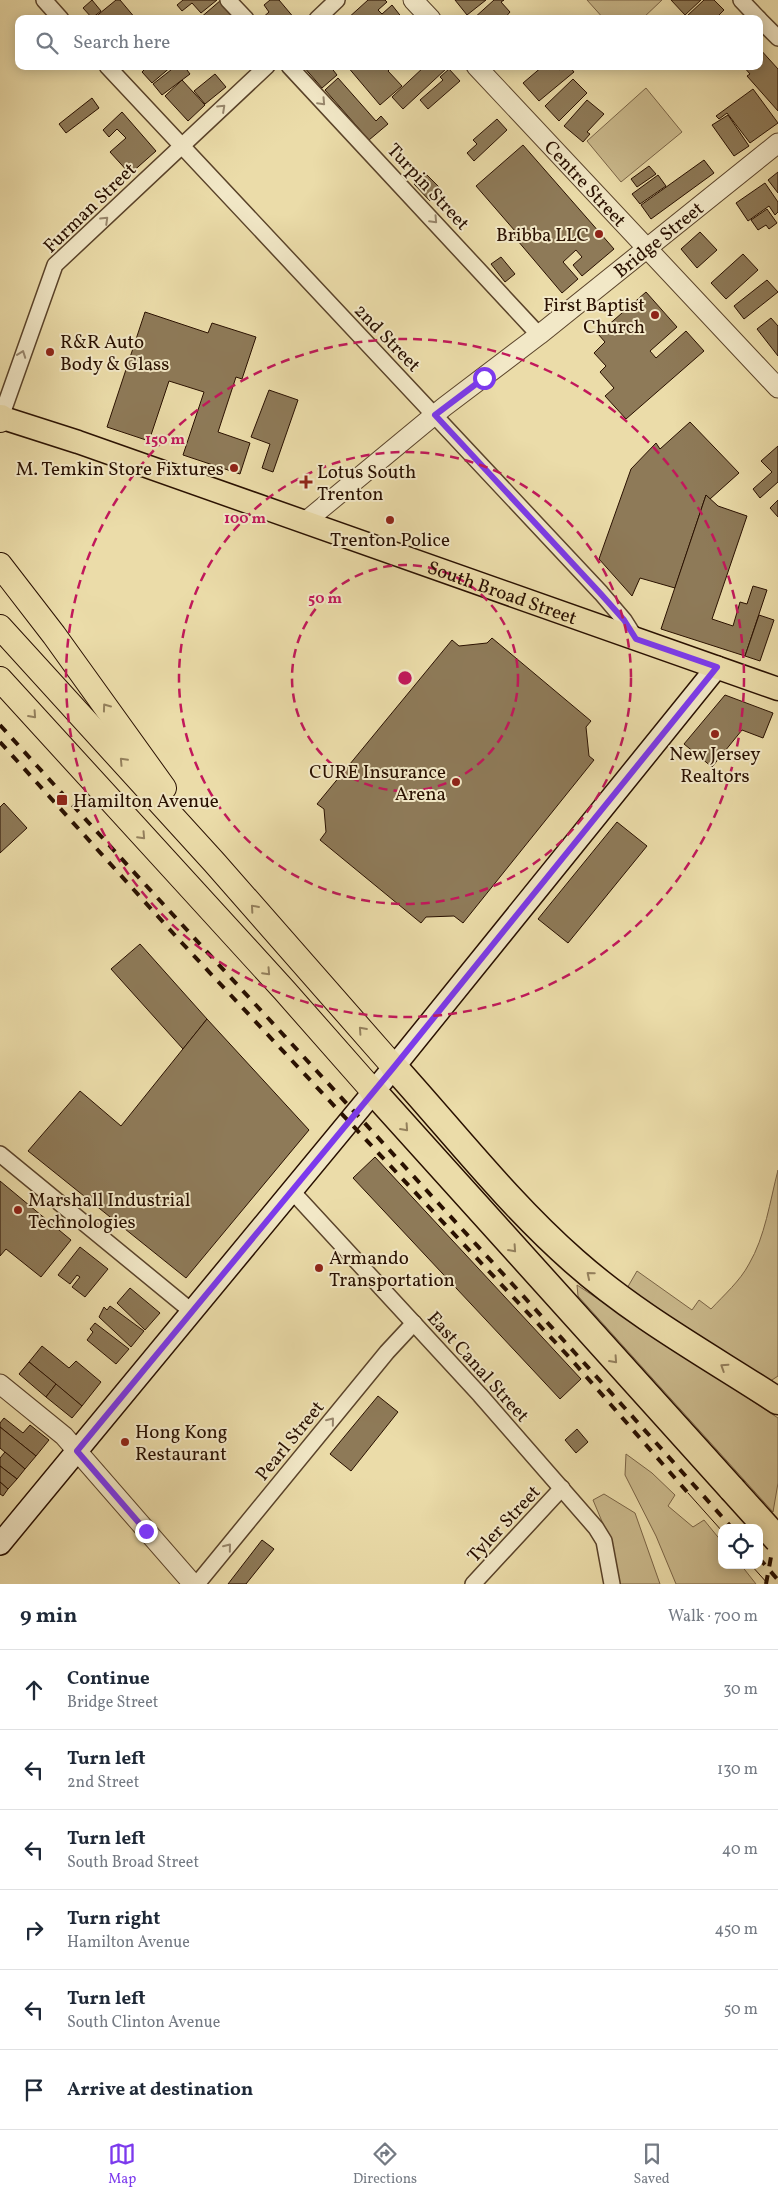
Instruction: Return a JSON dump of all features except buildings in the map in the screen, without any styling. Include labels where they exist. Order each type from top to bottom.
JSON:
[{"type":"highway","points":[[0,565],[54,635],[153,772],[214,862]]},
{"type":"highway","points":[[0,627],[214,862],[520,1208],[575,1262],[609,1290],[644,1316],[772,1397]]},
{"type":"highway","points":[[0,679],[284,990],[778,1540]]},
{"type":"main road","name":"South Broad Street","points":[[0,418],[305,522],[778,689]]},
{"type":"main road","points":[[0,1544],[190,1310],[394,1067],[717,667]]},
{"type":"street","points":[[44,0],[58,15]]},
{"type":"street","points":[[228,0],[242,15]]},
{"type":"street","points":[[321,15],[337,0]]},
{"type":"street","points":[[413,0],[427,15]]},
{"type":"street","points":[[741,0],[755,15]]},
{"type":"street","points":[[763,23],[778,38]]},
{"type":"street","name":"2nd Street","points":[[111,70],[600,593],[624,620],[636,639]]},
{"type":"street","name":"Furman Street","points":[[0,418],[55,265],[263,70]]},
{"type":"street","name":"Turpin Street","points":[[293,70],[539,335]]},
{"type":"street","name":"Centre Street","points":[[480,70],[778,388]]},
{"type":"street","name":"Bridge Street","points":[[305,522],[435,415],[539,335],[778,143]]},
{"type":"street","points":[[0,1154],[190,1310]]},
{"type":"street","name":"East Canal Street","points":[[291,1190],[414,1323],[596,1528],[604,1542],[612,1584]]},
{"type":"street","name":"Pearl Street","points":[[197,1584],[387,1352],[414,1323]]},
{"type":"street","points":[[0,1384],[63,1435],[193,1584]]},
{"type":"street","name":"Tyler Street","points":[[474,1584],[562,1488]]},
{"type":"shaded area","points":[[587,0],[662,0],[646,15],[600,15]]},
{"type":"shaded area","points":[[646,88],[682,132],[621,182],[587,141]]},
{"type":"shaded area","points":[[778,1170],[778,1376],[769,1382],[626,1290],[637,1271],[692,1310],[699,1300],[711,1309],[732,1288],[755,1253]]},
{"type":"shaded area","points":[[577,1285],[778,1418],[778,1483],[773,1512],[578,1296]]},
{"type":"shaded area","points":[[626,1454],[652,1473],[675,1495],[668,1506],[693,1527],[704,1520],[718,1537],[718,1569],[744,1569],[756,1584],[676,1584],[656,1536],[625,1475]]},
{"type":"shaded area","points":[[604,1494],[635,1513],[660,1584],[618,1584],[606,1531],[593,1500]]},
{"type":"tram line","points":[[688,1493],[718,1527]]},
{"type":"tram line","points":[[755,1569],[768,1584]]},
{"type":"railway","points":[[0,725],[551,1326],[728,1524]]},
{"type":"railway","points":[[0,742],[182,943],[570,1358],[688,1493]]},
{"type":"railway","points":[[766,1584],[778,1519]]},
{"type":"railway","points":[[763,1563],[778,1580]]},
{"type":"place","name":"Bribba LLC","points":[[599,234]]},
{"type":"place","name":"First Baptist Church","points":[[655,315]]},
{"type":"place","name":"R&R Auto Body & Glass","points":[[50,352]]},
{"type":"place","name":"M. Temkin Store Fixtures","points":[[234,468]]},
{"type":"place","name":"Lotus South Trenton","points":[[306,482]]},
{"type":"place","name":"Trenton Police","points":[[390,520]]},
{"type":"place","name":"New Jersey Realtors","points":[[715,734]]},
{"type":"place","name":"CURE Insurance Arena","points":[[456,782]]},
{"type":"place","name":"Hamilton Avenue","points":[[62,800]]},
{"type":"place","name":"Marshall Industrial Technologies","points":[[18,1210]]},
{"type":"place","name":"Armando Transportation","points":[[319,1268]]},
{"type":"place","name":"Hong Kong Restaurant","points":[[125,1442]]},
{"type":"route","points":[[146,1531],[77,1451],[190,1310],[394,1067],[717,667],[636,639],[624,620],[600,593],[435,415],[484,378]]}]
